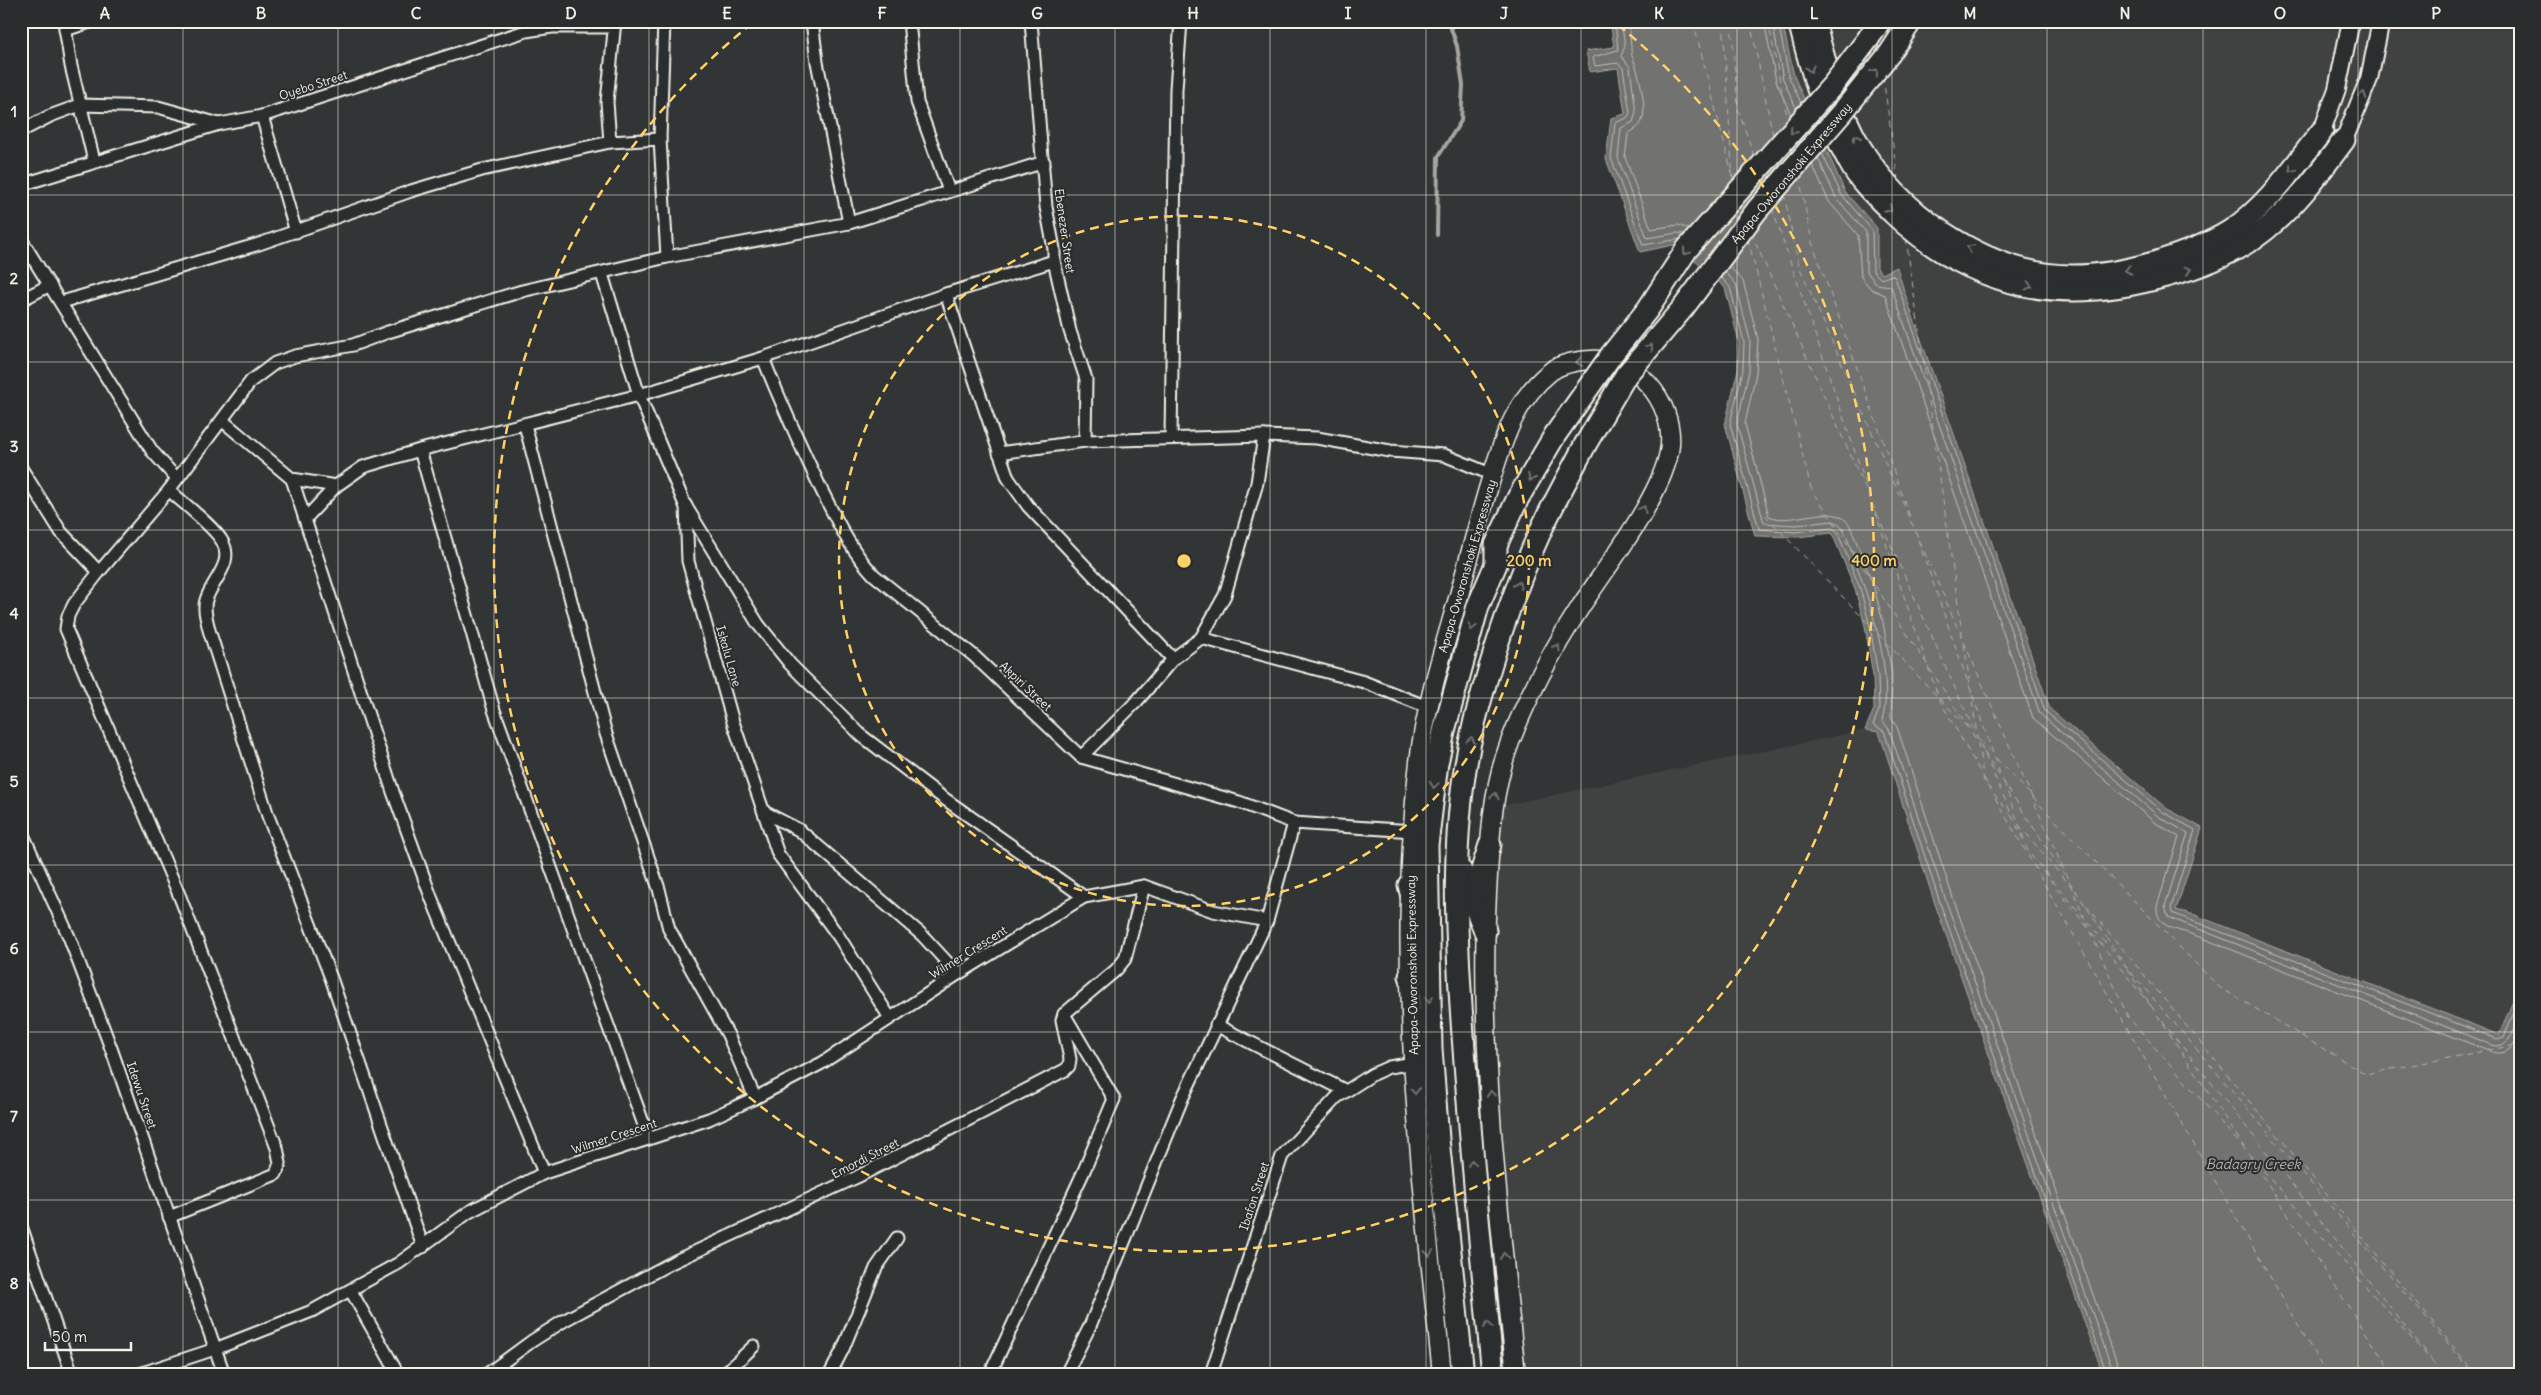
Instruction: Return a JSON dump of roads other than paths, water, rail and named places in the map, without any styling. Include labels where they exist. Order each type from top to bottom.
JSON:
[{"type":"highway","points":[[1798,21],[1813,80],[1850,164],[1879,200],[1913,232],[1953,259],[2000,280],[2045,290],[2068,292],[2128,286],[2193,269],[2241,245],[2264,231],[2283,214],[2311,185],[2344,140]]},
{"type":"highway","points":[[1814,21],[1824,64],[1853,133],[1866,157],[1884,182],[1915,213],[1952,240],[1985,256],[2048,274],[2103,275],[2133,269],[2182,254],[2230,231],[2270,197],[2322,131]]},
{"type":"highway","name":"Apapa-Oworonshoki Expressway","points":[[1493,1374],[1471,1146],[1457,936],[1458,838],[1462,794],[1472,735],[1497,643],[1541,531],[1585,445],[1626,374],[1683,308],[1757,210],[1844,110],[1890,53],[1911,21]]},
{"type":"highway","name":"Apapa-Oworonshoki Expressway","points":[[1463,1374],[1419,976],[1418,888],[1427,845],[1437,762],[1464,653],[1478,606],[1496,564],[1496,545],[1518,498],[1555,435],[1612,354],[1648,309],[1687,250],[1834,85],[1874,30]]},
{"type":"highway","points":[[1458,838],[1461,870],[1485,931]]},
{"type":"highway","points":[[1457,936],[1473,900],[1490,845]]},
{"type":"highway","points":[[1418,888],[1422,938],[1419,976]]},
{"type":"main road","name":"Apapa-Oworonshoki Expressway","points":[[1418,888],[1413,831],[1420,757],[1451,623],[1493,474],[1511,421],[1524,398],[1553,369],[1574,361],[1602,359],[1616,361],[1647,383],[1660,396],[1667,413],[1670,441],[1666,469],[1634,526],[1576,613],[1539,678],[1510,742],[1494,796],[1485,931],[1487,1044],[1504,1259],[1516,1374]]},
{"type":"main road","name":"Apapa-Oworonshoki Expressway","points":[[1419,976],[1414,1063],[1418,1146],[1442,1374]]},
{"type":"street","points":[[93,21],[65,26],[80,105],[94,161]]},
{"type":"street","points":[[664,21],[660,139],[667,257]]},
{"type":"street","points":[[812,21],[817,62],[849,223]]},
{"type":"street","points":[[909,21],[917,102],[949,191]]},
{"type":"street","name":"Ebenezer Street","points":[[1031,21],[1044,162],[1046,207],[1054,249],[1054,260],[1070,331],[1086,380],[1085,441]]},
{"type":"street","points":[[1171,437],[1176,90],[1181,21]]},
{"type":"street","points":[[2322,131],[2337,89],[2351,21]]},
{"type":"street","points":[[2344,140],[2369,79],[2380,21]]},
{"type":"street","points":[[610,142],[607,102],[615,24]]},
{"type":"street","name":"Oyebo Street","points":[[21,185],[219,124],[262,116],[526,31],[552,27],[615,24]]},
{"type":"street","points":[[21,131],[50,116],[80,105],[158,107],[219,124]]},
{"type":"street","points":[[262,116],[296,232]]},
{"type":"street","points":[[62,302],[296,232],[410,191],[482,170],[610,142],[660,139]]},
{"type":"street","points":[[169,1217],[276,1174],[280,1163],[277,1148],[180,897],[66,628],[68,616],[74,604],[98,572],[169,490],[223,421],[251,381],[275,363],[295,356],[353,345],[388,332],[522,291],[602,274],[667,257],[710,251],[849,223],[1044,162]]},
{"type":"street","points":[[21,240],[62,302],[152,451],[177,479]]},
{"type":"street","points":[[304,519],[336,486],[363,467],[420,450],[639,395],[763,358],[946,294],[1054,260]]},
{"type":"street","points":[[602,274],[639,395],[686,505],[758,624],[790,664],[862,736],[942,797],[1084,897],[1144,886],[1213,911],[1267,921]]},
{"type":"street","points":[[21,300],[50,285]]},
{"type":"street","points":[[946,294],[1008,478],[1028,506],[1173,659]]},
{"type":"street","name":"Akpiri Street","points":[[763,358],[790,425],[846,539],[860,561],[874,575],[974,656],[1081,757],[1239,802],[1294,823],[1413,831]]},
{"type":"street","points":[[223,421],[292,479],[336,486]]},
{"type":"street","points":[[525,425],[606,734],[659,890],[669,929],[728,1035],[755,1098]]},
{"type":"street","points":[[1081,757],[1137,701],[1173,659],[1201,638],[1225,595],[1257,483],[1264,436]]},
{"type":"street","points":[[1000,453],[1085,441],[1171,437],[1264,436],[1317,438],[1390,451],[1444,455],[1493,474]]},
{"type":"street","points":[[420,450],[494,710],[649,1139]]},
{"type":"street","points":[[21,468],[61,532],[98,572]]},
{"type":"street","points":[[292,479],[393,792],[431,898],[544,1173]]},
{"type":"street","points":[[169,490],[221,539],[226,550],[226,561],[206,599],[204,610],[209,630],[268,816],[331,978],[423,1247]]},
{"type":"street","name":"Iskalu Lane","points":[[686,505],[688,561],[749,774],[782,861],[839,937],[890,1018]]},
{"type":"street","points":[[1201,638],[1364,682],[1430,708]]},
{"type":"street","points":[[764,812],[799,830],[922,935],[958,974]]},
{"type":"street","points":[[1066,1374],[1090,1326],[1182,1099],[1267,921],[1294,823]]},
{"type":"street","name":"Idewu Street","points":[[21,830],[70,939],[112,1051],[224,1374]]},
{"type":"street","points":[[990,1374],[1083,1173],[1114,1099],[1064,1014],[1116,970],[1125,959],[1144,886]]},
{"type":"street","name":"Wilmer Crescent","points":[[139,1374],[215,1349],[312,1311],[351,1291],[423,1247],[469,1212],[544,1173],[709,1119],[755,1098],[822,1064],[958,974],[1084,897]]},
{"type":"street","name":"Emordi Street","points":[[487,1374],[532,1341],[565,1320],[665,1266],[735,1231],[858,1177],[1065,1070],[1069,1066],[1070,1059],[1062,1020],[1064,1014]]},
{"type":"street","points":[[1216,1025],[1346,1091]]},
{"type":"street","name":"Ibafon Street","points":[[1211,1374],[1282,1156],[1337,1097],[1373,1074],[1389,1067],[1414,1063]]},
{"type":"street","points":[[21,1226],[72,1374]]},
{"type":"street","points":[[830,1374],[843,1349],[876,1268],[897,1238]]},
{"type":"street","points":[[351,1291],[398,1374]]},
{"type":"street","points":[[724,1374],[754,1346]]},
{"type":"water","name":"Badagry Creek","points":[[1610,21],[1782,21],[1794,76],[1845,192],[1877,228],[1877,268],[1882,274],[1897,267],[2050,709],[2166,808],[2202,828],[2176,910],[2195,915],[2499,1035],[2520,984],[2520,1374],[2103,1374],[1935,904],[1879,732],[1865,730],[1874,709],[1873,676],[1865,626],[1855,589],[1832,533],[1797,537],[1755,536],[1725,424],[1738,369],[1739,342],[1725,288],[1678,244],[1640,252],[1606,159],[1611,118],[1625,114],[1618,68],[1590,72],[1586,51],[1614,47]]},
{"type":"waterway","points":[[1437,235],[1438,157],[1461,121],[1463,85],[1457,46],[1449,23],[1446,21]]}]
